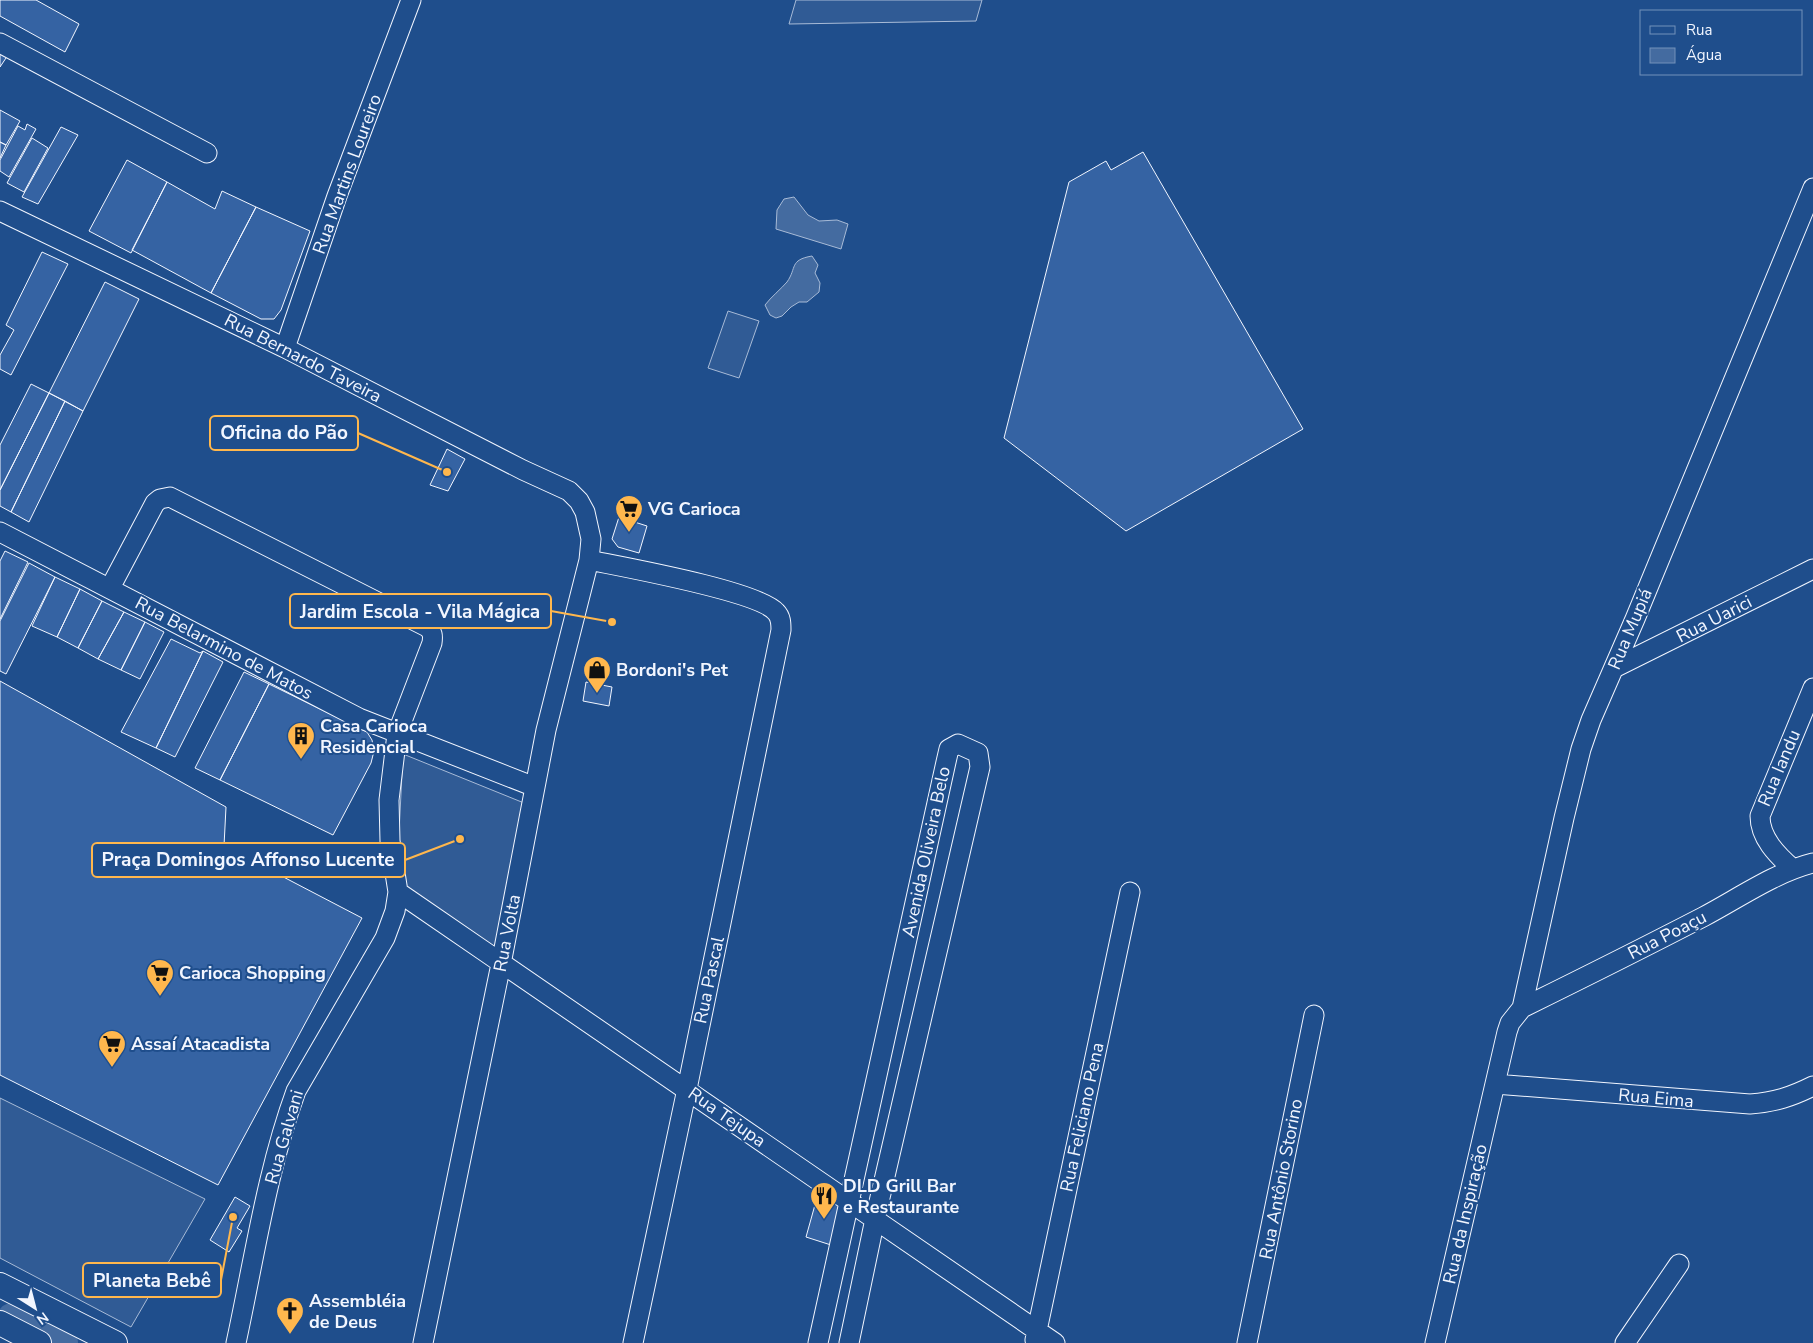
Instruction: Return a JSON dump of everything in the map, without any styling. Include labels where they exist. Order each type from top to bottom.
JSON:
[{"type":"main road","points":[[0,1285],[115,1343]]},
{"type":"main road","points":[[0,1323],[39,1343]]},
{"type":"street","name":"Rua Martins Loureiro","points":[[286,348],[337,196],[411,0]]},
{"type":"street","points":[[0,43],[207,153]]},
{"type":"street","name":"Rua Mupiá","points":[[1495,1084],[1510,1023],[1522,1008],[1564,818],[1591,720],[1813,188]]},
{"type":"street","name":"Rua Bernardo Taveira","points":[[0,211],[286,348],[523,470],[569,491],[579,501],[589,524]]},
{"type":"street","points":[[110,588],[155,503],[170,497],[427,628],[431,632],[433,637],[432,644],[397,734],[390,800],[390,841],[398,892]]},
{"type":"street","name":"Rua Volta","points":[[423,1343],[501,964],[546,730],[589,560],[591,539],[589,524]]},
{"type":"street","name":"Rua Belarmino de Matos","points":[[0,532],[359,718],[535,787]]},
{"type":"street","name":"Rua Pascal","points":[[589,560],[712,587],[752,599],[775,610],[779,616],[781,630],[633,1343]]},
{"type":"street","name":"Rua Uarici","points":[[1614,668],[1813,569]]},
{"type":"street","name":"Rua Iandu","points":[[1793,869],[1768,842],[1760,824],[1760,816],[1813,688]]},
{"type":"street","name":"Avenida Oliveira Belo","points":[[818,1343],[947,755],[949,749],[958,744],[978,752],[980,767],[875,1219],[849,1343]]},
{"type":"street","name":"Rua Poaçu","points":[[1522,1008],[1793,869],[1813,862]]},
{"type":"street","name":"Rua Tejupa","points":[[398,892],[875,1219],[1035,1337],[1055,1343]]},
{"type":"street","name":"Rua Galvani","points":[[236,1343],[276,1156],[296,1090],[385,938],[398,892]]},
{"type":"street","name":"Rua Feliciano Pena","points":[[1035,1337],[1130,892]]},
{"type":"street","name":"Rua Antônio Storino","points":[[1247,1343],[1314,1015]]},
{"type":"street","name":"Rua Eima","points":[[1495,1084],[1750,1104],[1772,1102],[1813,1086]]},
{"type":"street","name":"Rua da Inspiração","points":[[1435,1343],[1495,1084]]},
{"type":"street","points":[[1625,1343],[1679,1264]]},
{"type":"shaded area","points":[[796,0],[982,0],[976,21],[789,24]]},
{"type":"shaded area","points":[[728,311],[759,321],[739,378],[708,368]]},
{"type":"shaded area","points":[[403,754],[529,805],[500,946],[485,949],[404,889],[397,872]]},
{"type":"shaded area","points":[[0,1098],[205,1199],[131,1327],[0,1258]]},
{"type":"water","points":[[794,197],[808,215],[819,221],[837,220],[848,224],[841,249],[776,229],[777,210],[784,199]]},
{"type":"water","points":[[812,256],[818,265],[815,273],[820,283],[819,292],[807,302],[799,302],[791,307],[782,316],[776,318],[770,315],[765,305],[787,282],[797,262]]},
{"type":"building","points":[[0,0],[36,0],[79,24],[65,52],[0,16]]},
{"type":"building","points":[[0,50],[8,55],[0,67]]},
{"type":"building","points":[[0,110],[20,121],[6,145],[0,142]]},
{"type":"building","points":[[27,124],[36,129],[9,177],[0,171],[0,160],[18,126],[25,130]]},
{"type":"building","points":[[61,127],[78,135],[38,204],[22,197]]},
{"type":"building","points":[[32,138],[48,148],[24,192],[7,183]]},
{"type":"building","points":[[0,142],[6,145],[0,158]]},
{"type":"building","points":[[1143,152],[1303,429],[1126,531],[1004,438],[1069,182],[1106,161],[1111,170]]},
{"type":"building","points":[[127,160],[167,182],[131,253],[89,231]]},
{"type":"building","points":[[167,182],[215,209],[222,191],[256,207],[211,293],[132,250]]},
{"type":"building","points":[[256,207],[310,231],[281,310],[274,319],[261,319],[211,293]]},
{"type":"building","points":[[42,252],[68,264],[11,375],[0,369],[0,355],[14,330],[6,325]]},
{"type":"building","points":[[105,282],[139,299],[83,411],[49,393]]},
{"type":"building","points":[[31,384],[49,393],[0,490],[0,445]]},
{"type":"building","points":[[49,393],[65,401],[11,512],[0,506],[0,490]]},
{"type":"building","points":[[65,401],[83,411],[29,522],[11,512]]},
{"type":"building","points":[[447,449],[465,459],[448,491],[430,485]]},
{"type":"building","name":"VG Carioca","points":[[619,517],[647,526],[639,553],[618,547],[612,539]]},
{"type":"building","points":[[5,551],[28,562],[0,619],[0,561]]},
{"type":"building","points":[[29,563],[55,577],[6,674],[0,671],[0,621]]},
{"type":"building","points":[[55,577],[80,589],[57,637],[32,626]]},
{"type":"building","points":[[80,589],[102,601],[78,648],[57,637]]},
{"type":"building","points":[[102,601],[124,612],[98,659],[78,648]]},
{"type":"building","points":[[124,612],[145,622],[121,670],[98,659]]},
{"type":"building","points":[[145,622],[164,632],[140,679],[121,670]]},
{"type":"building","points":[[171,639],[200,653],[203,651],[156,748],[121,732]]},
{"type":"building","points":[[203,651],[223,662],[175,757],[156,748]]},
{"type":"building","points":[[244,672],[269,684],[220,780],[195,768]]},
{"type":"building","name":"Carioca Shopping","points":[[0,681],[226,807],[224,846],[362,918],[218,1185],[0,1075]]},
{"type":"building","name":"Bordoni's Pet","points":[[586,682],[612,687],[609,706],[583,701]]},
{"type":"building","name":"Casa Carioca Residencial","points":[[269,684],[367,732],[372,740],[374,751],[371,763],[333,835],[220,780]]},
{"type":"building","name":"DLD Grill Bar e Restaurante","points":[[818,1194],[842,1204],[831,1245],[806,1237]]},
{"type":"building","points":[[235,1197],[250,1206],[237,1228],[242,1231],[229,1252],[210,1240]]},
{"type":"waterway","points":[[12,1318],[63,1343]]},
{"type":"place","name":"Oficina do Pão","points":[[447,472]]},
{"type":"place","name":"VG Carioca","points":[[629,533]]},
{"type":"place","name":"Jardim Escola - Vila Mágica","points":[[612,622]]},
{"type":"place","name":"Bordoni's Pet","points":[[597,694]]},
{"type":"place","name":"Casa Carioca Residencial","points":[[301,760]]},
{"type":"place","name":"Praça Domingos Affonso Lucente","points":[[460,839]]},
{"type":"place","name":"Carioca Shopping","points":[[160,997]]},
{"type":"place","name":"Assaí Atacadista","points":[[112,1068]]},
{"type":"place","name":"Planeta Bebê","points":[[233,1217]]},
{"type":"place","name":"DLD Grill Bar e Restaurante","points":[[824,1220]]},
{"type":"place","name":"Assembléia de Deus","points":[[290,1335]]}]
